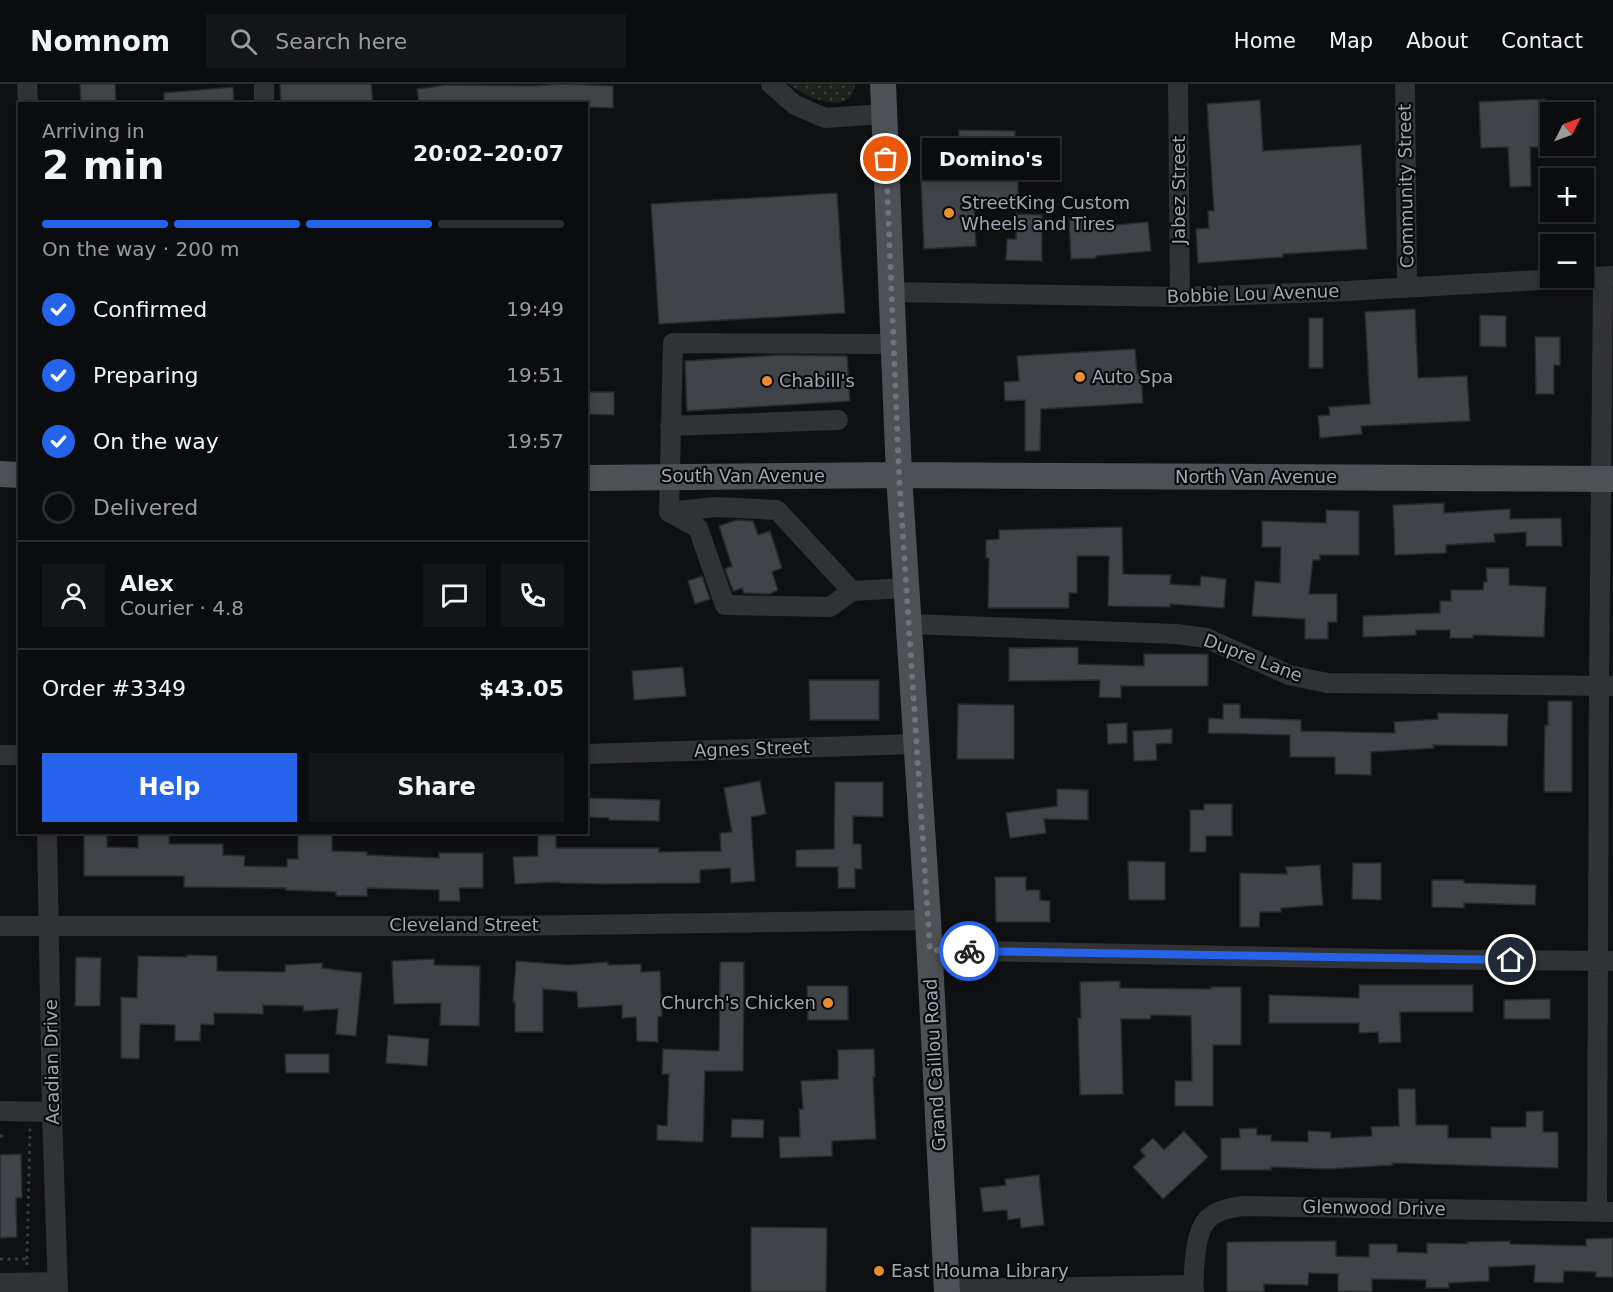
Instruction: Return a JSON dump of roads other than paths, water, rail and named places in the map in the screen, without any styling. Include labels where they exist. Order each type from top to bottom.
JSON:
[{"type":"main road","name":"Grand Caillou Road","points":[[883,84],[899,475],[930,950],[947,1291]]},
{"type":"main road","points":[[0,474],[18,475]]},
{"type":"main road","name":"North Van Avenue","points":[[899,475],[1607,479]]},
{"type":"main road","name":"South Van Avenue","points":[[588,478],[899,475]]},
{"type":"street","points":[[27,84],[28,102]]},
{"type":"street","points":[[264,84],[264,102]]},
{"type":"street","points":[[771,84],[795,105],[825,118],[884,114]]},
{"type":"street","name":"Jabez Street","points":[[1178,84],[1180,297]]},
{"type":"street","name":"Community Street","points":[[1405,84],[1407,288]]},
{"type":"street","points":[[1605,1212],[1608,276]]},
{"type":"street","name":"Bobbie Lou Avenue","points":[[892,292],[1180,297],[1407,288],[1608,276]]},
{"type":"street","points":[[669,512],[668,477],[673,343],[894,344]]},
{"type":"street","points":[[670,426],[837,420]]},
{"type":"street","points":[[669,512],[716,507],[777,510],[852,591]]},
{"type":"street","points":[[669,512],[698,528],[725,606],[830,607],[852,591],[906,588]]},
{"type":"street","name":"Dupre Lane","points":[[908,624],[1165,634],[1206,638],[1289,675],[1327,683],[1606,686]]},
{"type":"street","name":"Agnes Street","points":[[588,754],[917,744]]},
{"type":"street","points":[[0,755],[18,755]]},
{"type":"street","name":"Acadian Drive","points":[[47,834],[58,1287]]},
{"type":"street","name":"Cleveland Street","points":[[0,926],[500,926],[928,920]]},
{"type":"street","points":[[930,950],[1606,961]]},
{"type":"street","points":[[0,1111],[52,1112]]},
{"type":"street","name":"Glenwood Drive","points":[[1193,1289],[1197,1236],[1204,1222],[1227,1208],[1243,1206],[1605,1212]]},
{"type":"street","points":[[0,1283],[58,1287]]},
{"type":"street","points":[[947,1291],[1193,1289]]},
{"type":"place","name":"Domino's","points":[[886,159]]},
{"type":"place","name":"StreetKing Custom Wheels and Tires","points":[[949,213]]},
{"type":"place","name":"Auto Spa","points":[[1080,377]]},
{"type":"place","name":"Chabill's","points":[[767,381]]},
{"type":"place","name":"Church's Chicken","points":[[828,1003]]},
{"type":"place","name":"East Houma Library","points":[[879,1271]]}]
